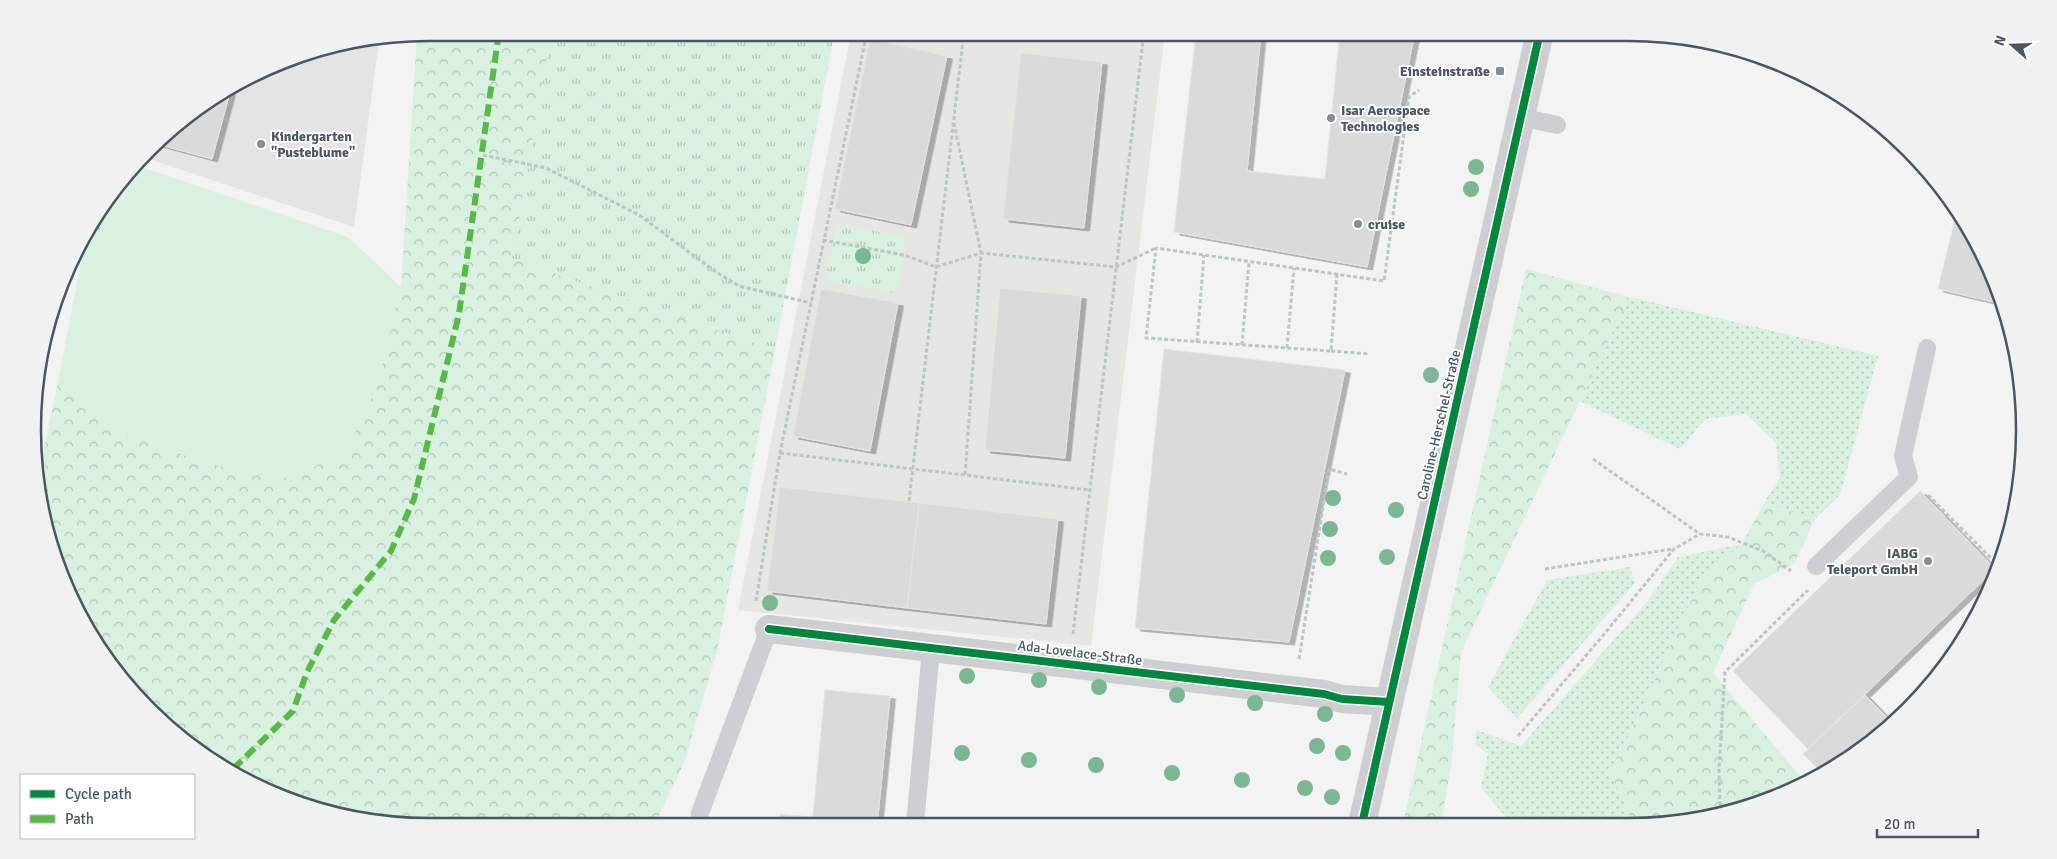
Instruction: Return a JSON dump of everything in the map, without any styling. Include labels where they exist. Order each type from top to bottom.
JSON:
[{"type":"street","name":"Caroline-Herschel-Straße","points":[[1363,818],[1538,41]]},
{"type":"street","name":"Ada-Lovelace-Straße","points":[[769,629],[1324,694],[1342,699],[1389,702]]},
{"type":"lane","points":[[1521,117],[1557,125]]},
{"type":"lane","points":[[1816,566],[1909,477],[1903,456],[1927,348]]},
{"type":"lane","points":[[700,818],[700,813],[769,629]]},
{"type":"lane","points":[[916,818],[931,648]]},
{"type":"path","points":[[769,629],[755,598],[780,454],[864,41]]},
{"type":"path","points":[[909,501],[963,41]]},
{"type":"path","points":[[1069,664],[1143,41]]},
{"type":"path","points":[[1482,73],[1500,76]]},
{"type":"path","points":[[823,240],[904,255],[936,267],[981,253],[1116,267],[1156,248],[1384,281],[1409,97],[1419,90]]},
{"type":"path","points":[[954,120],[981,253],[965,475]]},
{"type":"path","points":[[483,155],[546,168],[631,211],[716,272],[740,286],[811,303]]},
{"type":"path","points":[[97,228],[103,230]]},
{"type":"path","points":[[1156,248],[1146,338],[1369,354]]},
{"type":"path","points":[[1196,342],[1204,255]]},
{"type":"path","points":[[1242,345],[1249,262]]},
{"type":"path","points":[[1287,348],[1294,268]]},
{"type":"path","points":[[1331,351],[1337,274]]},
{"type":"path","points":[[780,454],[1090,490]]},
{"type":"path","points":[[1593,459],[1700,534],[1728,537],[1763,551],[1794,574],[1816,566]]},
{"type":"path","points":[[1294,691],[1329,469],[1347,474]]},
{"type":"path","points":[[1909,477],[1993,560]]},
{"type":"path","points":[[1518,736],[1674,549],[1700,534]]},
{"type":"path","points":[[1545,569],[1674,549]]},
{"type":"path","points":[[1720,807],[1719,768],[1725,672],[1812,587],[1816,566]]},
{"type":"shaded area","points":[[849,41],[1164,41],[1091,646],[738,610]]},
{"type":"shaded area","name":"Kindergarten \"Pusteblume\"","points":[[378,45],[354,227],[151,160],[193,121],[235,93],[258,81],[329,54]]},
{"type":"green space","points":[[550,41],[512,259],[775,350],[717,651],[684,763],[658,818],[404,817],[329,805],[281,788],[235,766],[193,738],[155,704],[121,666],[93,624],[81,601],[54,530],[42,457],[58,382],[121,432],[203,462],[280,480],[401,287],[417,42]]},
{"type":"green space","points":[[550,41],[833,41],[775,350],[512,259]]},
{"type":"green space","points":[[144,168],[348,237],[401,287],[377,387],[345,455],[280,480],[203,462],[121,432],[58,382],[82,256],[93,235],[121,193]]},
{"type":"green space","points":[[836,224],[907,237],[896,293],[825,280]]},
{"type":"green space","points":[[1526,269],[1629,297],[1461,652],[1451,766],[1442,818],[1404,818]]},
{"type":"green space","points":[[1629,297],[1878,356],[1840,495],[1815,519],[1764,503],[1780,477],[1776,443],[1746,414],[1705,419],[1680,449],[1580,401]]},
{"type":"green space","points":[[1764,503],[1815,519],[1794,564],[1754,584],[1713,673],[1801,777],[1728,805],[1678,814],[1631,818],[1611,774],[1701,579],[1742,544]]},
{"type":"green space","points":[[1742,544],[1701,579],[1611,773],[1631,818],[1504,818],[1505,816],[1481,788],[1488,754],[1476,745],[1476,730],[1521,746],[1648,601],[1678,557]]},
{"type":"green space","points":[[1630,567],[1635,583],[1517,718],[1488,687],[1547,580]]},
{"type":"building","points":[[870,41],[879,41],[947,56],[911,225],[835,209]]},
{"type":"building","points":[[1195,41],[1260,41],[1247,171],[1325,179],[1339,41],[1413,41],[1367,267],[1174,232]]},
{"type":"building","points":[[1021,53],[1102,62],[1084,228],[1003,219]]},
{"type":"building","points":[[229,97],[212,159],[165,146],[193,121]]},
{"type":"building","points":[[1954,221],[1976,258],[1994,302],[1938,289]]},
{"type":"building","points":[[1000,288],[1081,296],[1065,458],[985,450]]},
{"type":"building","points":[[821,289],[898,303],[870,451],[793,436]]},
{"type":"building","points":[[1164,349],[1345,370],[1289,642],[1135,628]]},
{"type":"building","points":[[780,487],[919,503],[907,608],[767,591]]},
{"type":"building","points":[[1920,491],[1991,565],[1986,577],[1808,749],[1733,671]]},
{"type":"building","points":[[919,503],[1058,519],[1046,624],[907,608]]},
{"type":"building","points":[[825,690],[890,696],[878,818],[813,818]]},
{"type":"building","points":[[1865,695],[1887,718],[1864,738],[1817,768],[1803,754]]},
{"type":"building","points":[[780,814],[812,817],[812,818],[780,818]]},
{"type":"marked path","points":[[236,766],[293,711],[307,672],[334,620],[391,551],[414,499],[459,314],[498,41]]},
{"type":"cycle path","points":[[1363,818],[1538,41]]},
{"type":"cycle path","points":[[769,629],[1324,694],[1342,699],[1389,702]]},
{"type":"place","name":"Einsteinstraße","points":[[1500,71]]},
{"type":"place","name":"Isar Aerospace Technologies","points":[[1331,118]]},
{"type":"place","name":"Kindergarten \"Pusteblume\"","points":[[261,144]]},
{"type":"place","name":"cruise","points":[[1358,224]]},
{"type":"place","name":"IABG Teleport GmbH","points":[[1928,561]]}]
